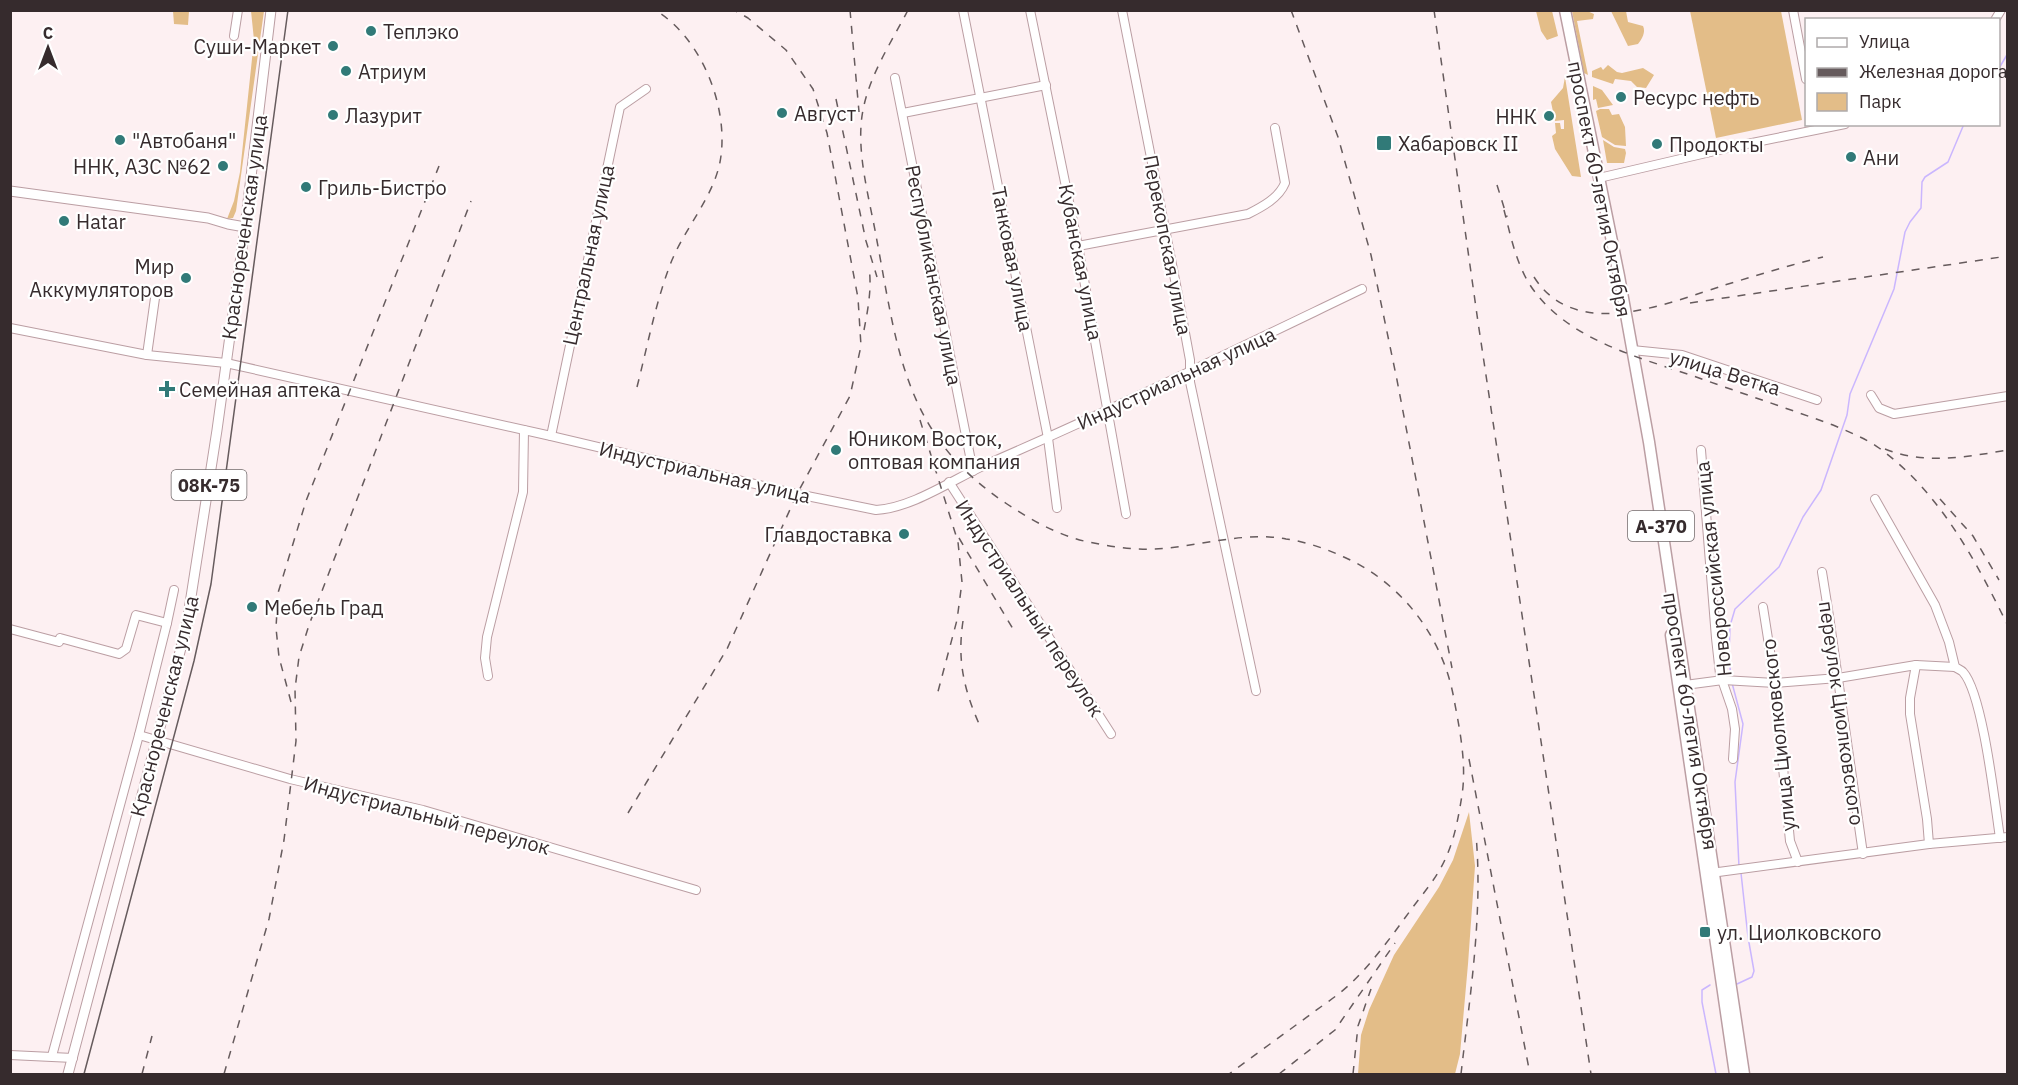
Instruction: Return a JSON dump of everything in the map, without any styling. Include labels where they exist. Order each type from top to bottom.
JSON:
[{"type":"highway","name":"проспект 60-летия Октября","points":[[1565,10],[1649,442],[1685,685],[1735,1074]]},
{"type":"highway","name":"проспект 60-летия Октября","points":[[1635,368],[1635,387],[1676,674],[1744,1074]]},
{"type":"main road","name":"Краснореченская улица","points":[[68,1074],[186,629],[245,227],[272,10]]},
{"type":"main road","points":[[10,191],[208,218],[245,227]]},
{"type":"street","points":[[234,36],[238,10]]},
{"type":"street","name":"Танковая улица","points":[[963,10],[1048,438],[1057,508]]},
{"type":"street","name":"Кубанская улица","points":[[1030,10],[1078,246],[1126,514]]},
{"type":"street","name":"Перекопская улица","points":[[1122,10],[1166,230],[1222,540],[1256,692]]},
{"type":"street","points":[[1793,10],[1805,74]]},
{"type":"street","name":"Республиканская улица","points":[[895,78],[973,471]]},
{"type":"street","points":[[903,114],[1046,85]]},
{"type":"street","name":"Центральная улица","points":[[551,436],[620,107],[646,89]]},
{"type":"street","points":[[1078,246],[1248,214],[1274,198],[1284,187],[1285,178],[1275,128]]},
{"type":"street","points":[[1599,178],[1816,128]]},
{"type":"street","name":"Индустриальная улица","points":[[10,328],[147,355],[226,363],[809,497],[859,508],[887,509],[905,504],[1048,438],[1362,289]]},
{"type":"street","points":[[147,355],[155,298]]},
{"type":"street","name":"улица Ветка","points":[[1632,350],[1682,355],[1817,400]]},
{"type":"street","points":[[1871,395],[1878,408],[1894,414],[2007,396]]},
{"type":"street","points":[[488,676],[485,658],[487,637],[523,492],[524,430]]},
{"type":"street","name":"Новороссийская улица","points":[[1701,450],[1720,671],[1732,709],[1735,729],[1733,759]]},
{"type":"street","name":"Индустриальный переулок","points":[[949,482],[1111,734]]},
{"type":"street","points":[[1875,499],[1935,605],[1949,642],[1955,667]]},
{"type":"street","name":"переулок Циолковского","points":[[1822,573],[1863,854]]},
{"type":"street","points":[[52,1056],[168,623],[174,590]]},
{"type":"street","name":"улица Циолковского","points":[[1764,607],[1775,683],[1790,842],[1798,862]]},
{"type":"street","points":[[10,629],[59,642],[60,638],[118,654],[126,649],[136,615],[168,623]]},
{"type":"street","points":[[1685,685],[1724,680],[1775,683],[1838,678],[1916,665],[1955,667],[1963,672],[1976,702],[1986,741],[2004,838],[1929,844],[1710,874]]},
{"type":"street","points":[[1916,665],[1910,698],[1910,714],[1929,844]]},
{"type":"street","name":"Индустриальный переулок","points":[[138,735],[290,779],[423,810],[696,890]]},
{"type":"street","points":[[10,1055],[73,1058]]},
{"type":"green space","points":[[173,11],[189,11],[188,25],[174,24]]},
{"type":"green space","points":[[251,11],[264,11],[236,211],[233,218],[227,219],[234,201],[240,172],[254,40]]},
{"type":"green space","points":[[1536,11],[1552,11],[1558,36],[1547,40],[1541,31]]},
{"type":"green space","points":[[1572,11],[1587,11],[1594,14],[1593,19],[1577,21],[1588,75],[1584,73]]},
{"type":"green space","points":[[1611,11],[1626,11],[1628,22],[1643,26],[1644,33],[1638,44],[1628,46]]},
{"type":"green space","points":[[1690,11],[1781,11],[1802,120],[1716,138]]},
{"type":"green space","points":[[1608,65],[1617,72],[1643,68],[1654,75],[1646,88],[1637,87],[1631,81],[1615,79],[1613,84],[1592,77],[1592,71],[1601,67],[1603,70]]},
{"type":"green space","points":[[1565,77],[1581,177],[1572,176],[1555,149],[1552,136],[1556,133],[1555,123],[1560,123],[1561,129],[1564,129],[1564,120],[1555,121],[1551,102],[1563,88]]},
{"type":"green space","points":[[1593,86],[1602,90],[1613,105],[1598,108],[1596,99],[1593,100]]},
{"type":"green space","points":[[1609,109],[1612,115],[1619,114],[1625,127],[1626,146],[1615,145],[1602,137],[1596,111]]},
{"type":"green space","points":[[1603,140],[1614,147],[1625,149],[1624,163],[1607,163]]},
{"type":"green space","points":[[1469,812],[1475,866],[1460,1054],[1455,1074],[1358,1074],[1361,1035],[1369,1010],[1394,955],[1439,887],[1453,860]]},
{"type":"waterway","points":[[2000,67],[2008,53]]},
{"type":"waterway","points":[[1731,678],[1730,626],[1735,609],[1779,567],[1803,517],[1821,490],[1847,415],[1850,394],[1894,289],[1905,232],[1921,208],[1922,182],[1925,177],[1948,162],[1963,126]]},
{"type":"waterway","points":[[1732,683],[1743,724],[1735,782],[1739,867]]},
{"type":"waterway","points":[[1737,984],[1752,977],[1754,971],[1741,873]]},
{"type":"waterway","points":[[1710,985],[1702,990],[1702,1002],[1716,1074]]},
{"type":"tram line","points":[[84,1074],[194,661],[211,584],[288,10]]},
{"type":"railway","points":[[637,387],[666,275],[678,248],[712,187],[720,162],[722,141],[721,120],[716,98],[699,56],[672,22],[655,10]]},
{"type":"railway","points":[[628,813],[727,649],[797,494],[850,396],[861,346],[858,298],[827,133],[813,89],[786,50],[748,18],[734,10]]},
{"type":"railway","points":[[850,10],[859,112]]},
{"type":"railway","points":[[908,10],[882,59],[866,97],[861,126],[862,159],[900,356],[927,420],[947,450],[973,478],[1025,516],[1064,535],[1084,541],[1119,547],[1154,549],[1237,538],[1270,537],[1302,542],[1339,555],[1366,569],[1401,596],[1416,613],[1428,632],[1447,672],[1460,731],[1463,782],[1460,810],[1444,862],[1427,889],[1382,948],[1348,986],[1229,1074]]},
{"type":"railway","points":[[1291,10],[1338,137],[1371,255],[1452,668]]},
{"type":"railway","points":[[1434,10],[1478,322],[1591,1074]]},
{"type":"railway","points":[[836,99],[866,241],[877,277]]},
{"type":"railway","points":[[291,702],[279,657],[276,628],[278,593],[306,501],[439,166]]},
{"type":"railway","points":[[1497,185],[1507,217]]},
{"type":"railway","points":[[224,1074],[269,919],[284,840],[296,741],[295,689],[299,657],[309,625],[471,201]]},
{"type":"railway","points":[[1504,210],[1515,252],[1529,283],[1551,309],[1569,324],[1589,336],[1632,355],[1857,435],[1874,444],[1900,465],[1938,506],[1954,529],[1983,577],[2008,626]]},
{"type":"railway","points":[[1690,303],[2008,256]]},
{"type":"railway","points":[[1534,277],[1552,297],[1574,309],[1598,313],[1624,312],[1677,301],[1823,257]]},
{"type":"railway","points":[[864,330],[870,291],[869,267]]},
{"type":"railway","points":[[920,420],[958,542],[962,582],[957,620],[936,699]]},
{"type":"railway","points":[[1885,449],[1900,454],[1930,458],[1961,457],[2008,450]]},
{"type":"railway","points":[[1940,499],[1973,536],[1999,580]]},
{"type":"railway","points":[[959,538],[1013,629]]},
{"type":"railway","points":[[963,621],[961,636],[963,675],[980,726]]},
{"type":"railway","points":[[1469,759],[1530,1074]]},
{"type":"railway","points":[[1461,1074],[1477,925],[1476,835]]},
{"type":"railway","points":[[1279,1074],[1335,1030],[1395,943]]},
{"type":"railway","points":[[1353,1074],[1358,1026],[1371,989]]},
{"type":"railway","points":[[142,1074],[152,1036]]},
{"type":"place","name":"Теплэко","points":[[371,31]]},
{"type":"place","name":"Суши-Маркет","points":[[333,46]]},
{"type":"place","name":"Атриум","points":[[346,71]]},
{"type":"place","name":"Ресурс нефть","points":[[1621,97]]},
{"type":"place","name":"Август","points":[[782,113]]},
{"type":"place","name":"Лазурит","points":[[333,115]]},
{"type":"place","name":"ННК","points":[[1549,116]]},
{"type":"place","name":"\"Автобаня\"","points":[[120,140]]},
{"type":"place","name":"Хабаровск II","points":[[1384,143]]},
{"type":"place","name":"Продокты","points":[[1657,144]]},
{"type":"place","name":"Ани","points":[[1851,157]]},
{"type":"place","name":"ННК, АЗС №62","points":[[223,166]]},
{"type":"place","name":"Гриль-Бистро","points":[[306,187]]},
{"type":"place","name":"Hatar","points":[[64,221]]},
{"type":"place","name":"Мир Аккумуляторов","points":[[186,278]]},
{"type":"place","name":"Семейная аптека","points":[[167,389]]},
{"type":"place","name":"Юником Восток, оптовая компания","points":[[836,450]]},
{"type":"place","name":"Главдоставка","points":[[904,534]]},
{"type":"place","name":"Мебель Град","points":[[252,607]]},
{"type":"place","name":"ул. Циолковского","points":[[1705,932]]}]
